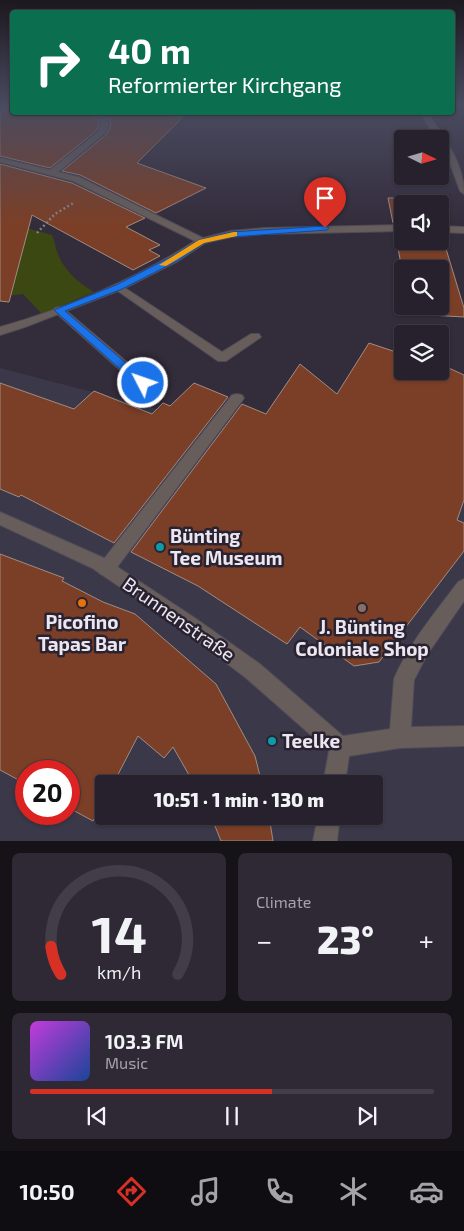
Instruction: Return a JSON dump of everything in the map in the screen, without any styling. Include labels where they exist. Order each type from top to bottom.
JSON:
[{"type":"street","points":[[52,173],[87,145]]},
{"type":"street","points":[[447,145],[454,155],[464,191]]},
{"type":"street","points":[[0,160],[76,178],[202,241]]},
{"type":"street","points":[[0,331],[21,325],[119,287],[174,259],[202,241],[231,234],[264,231],[394,228]]},
{"type":"street","points":[[449,229],[464,230]]},
{"type":"street","points":[[119,287],[222,358],[255,337]]},
{"type":"street","points":[[59,310],[143,383]]},
{"type":"street","points":[[106,569],[238,398]]},
{"type":"street","name":"Brunnenstraße","points":[[0,518],[98,563],[189,624],[253,671],[340,747]]},
{"type":"street","points":[[400,738],[404,679],[420,649],[464,587]]},
{"type":"street","points":[[335,775],[340,747],[400,738],[464,736]]},
{"type":"street","points":[[325,841],[328,825]]},
{"type":"path","points":[[37,232],[55,214],[101,190]]},
{"type":"shaded area","points":[[0,368],[464,489],[464,841],[0,841]]},
{"type":"green space","points":[[0,221],[52,235],[64,266],[78,281],[94,292],[42,314],[23,294],[0,297]]},
{"type":"building","points":[[0,145],[78,145],[50,168],[0,156]]},
{"type":"building","points":[[93,145],[155,145],[137,163],[206,188],[156,213],[80,175],[62,171]]},
{"type":"building","points":[[0,164],[72,183],[145,218],[126,227],[160,245],[149,250],[160,256],[133,270],[32,215],[9,302],[0,301]]},
{"type":"building","points":[[388,198],[394,198],[393,223]]},
{"type":"building","points":[[398,250],[446,250],[464,308],[464,317],[429,315],[449,315],[449,260],[400,260]]},
{"type":"building","points":[[369,343],[394,351],[394,380],[449,380],[449,368],[464,375],[464,500],[457,520],[464,523],[464,551],[379,662],[354,666],[300,627],[287,644],[198,586],[131,552],[242,404],[266,414],[300,364],[337,394]]},
{"type":"building","points":[[0,383],[74,409],[94,391],[152,414],[163,403],[170,406],[194,383],[228,397],[114,543],[21,495],[19,497],[0,489]]},
{"type":"building","points":[[0,554],[64,578],[62,581],[103,602],[135,614],[216,684],[255,756],[260,775],[189,775],[173,747],[164,758],[138,736],[118,775],[95,775],[95,817],[93,821],[80,814],[80,760],[15,760],[15,778],[0,770]]},
{"type":"building","points":[[215,825],[270,825],[273,841],[221,841]]},
{"type":"slow traffic","points":[[163,265],[202,241],[234,234]]},
{"type":"place","name":"Bünting Tee Museum","points":[[160,547]]},
{"type":"place","name":"Picofino Tapas Bar","points":[[82,603]]},
{"type":"place","name":"J. Bünting Coloniale Shop","points":[[362,608]]},
{"type":"place","name":"Teelke","points":[[272,741]]},
{"type":"route","points":[[143,383],[59,310],[119,287],[174,259],[202,241],[231,234],[325,228]]}]
